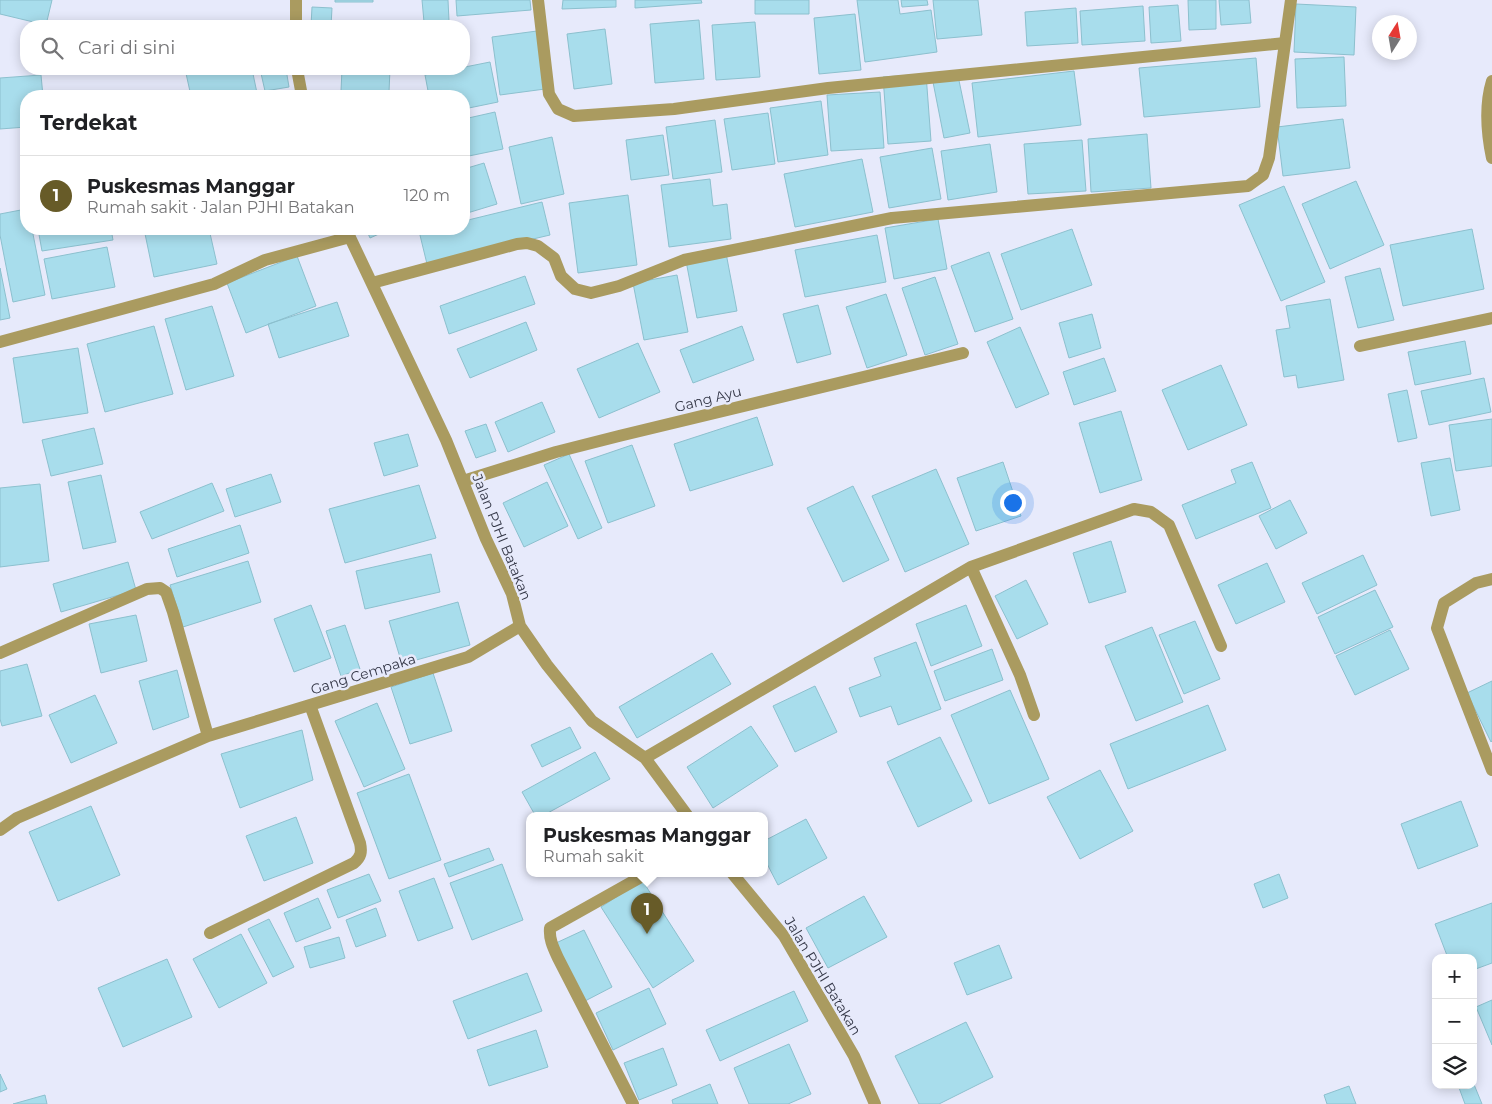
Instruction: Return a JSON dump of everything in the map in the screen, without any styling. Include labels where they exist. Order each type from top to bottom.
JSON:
[{"type":"street","points":[[296,0],[296,20]]},
{"type":"street","points":[[538,0],[549,94],[558,109],[574,116],[674,108],[828,88],[1285,43]]},
{"type":"street","points":[[372,283],[517,244],[527,243],[538,246],[554,258],[561,276],[575,288],[590,293],[619,286],[684,260],[892,218],[1248,186],[1263,175],[1267,166],[1291,0]]},
{"type":"street","points":[[299,75],[301,90]]},
{"type":"street","points":[[1492,80],[1489,92],[1488,140],[1492,158]]},
{"type":"street","points":[[0,342],[214,284],[265,260],[342,235]]},
{"type":"street","name":"Jalan PJHI Batakan","points":[[349,235],[446,440],[512,594],[520,626],[592,721],[645,758],[685,812]]},
{"type":"street","points":[[1360,346],[1492,318]]},
{"type":"street","name":"Gang Ayu","points":[[463,481],[556,452],[963,353]]},
{"type":"street","points":[[645,758],[971,567],[1134,508],[1151,512],[1169,525],[1221,646]]},
{"type":"street","points":[[971,567],[1020,675],[1034,715]]},
{"type":"street","points":[[1492,579],[1476,583],[1444,603],[1437,628],[1492,770]]},
{"type":"street","points":[[0,654],[147,589],[160,588],[166,592],[173,612],[208,736]]},
{"type":"street","name":"Gang Cempaka","points":[[0,830],[17,818],[208,736],[468,657],[520,626]]},
{"type":"street","points":[[210,933],[354,863],[362,850],[310,705]]},
{"type":"street","points":[[633,1104],[551,944],[549,934],[550,928],[641,877]]},
{"type":"street","name":"Jalan PJHI Batakan","points":[[735,877],[784,936],[854,1056],[875,1104]]},
{"type":"building","points":[[0,0],[52,0],[47,20],[25,20],[0,14]]},
{"type":"building","points":[[335,0],[373,0],[373,2],[335,2]]},
{"type":"building","points":[[422,0],[448,0],[449,20],[424,20]]},
{"type":"building","points":[[456,0],[530,0],[531,10],[457,16]]},
{"type":"building","points":[[563,0],[616,0],[616,7],[562,9]]},
{"type":"building","points":[[635,0],[701,0],[702,3],[635,8]]},
{"type":"building","points":[[755,0],[809,0],[809,14],[755,14]]},
{"type":"building","points":[[857,0],[898,0],[900,14],[931,10],[937,52],[865,62]]},
{"type":"building","points":[[901,0],[927,0],[928,5],[902,7]]},
{"type":"building","points":[[933,0],[978,0],[982,35],[937,39]]},
{"type":"building","points":[[1188,0],[1216,0],[1216,29],[1189,30]]},
{"type":"building","points":[[1219,0],[1249,0],[1251,23],[1221,25]]},
{"type":"building","points":[[1296,4],[1356,7],[1354,55],[1294,52]]},
{"type":"building","points":[[1178,5],[1181,41],[1151,43],[1149,7]]},
{"type":"building","points":[[1143,6],[1145,41],[1082,45],[1080,11]]},
{"type":"building","points":[[312,7],[332,8],[331,20],[311,20]]},
{"type":"building","points":[[1076,8],[1078,43],[1027,46],[1025,12]]},
{"type":"building","points":[[855,14],[861,70],[819,74],[814,18]]},
{"type":"building","points":[[699,20],[704,79],[655,83],[650,24]]},
{"type":"building","points":[[755,22],[760,77],[716,80],[712,25]]},
{"type":"building","points":[[605,29],[612,84],[574,89],[567,34]]},
{"type":"building","points":[[537,31],[545,89],[500,95],[492,37]]},
{"type":"building","points":[[1344,57],[1346,106],[1297,108],[1295,59]]},
{"type":"building","points":[[1256,58],[1260,107],[1144,117],[1139,68]]},
{"type":"building","points":[[490,62],[498,102],[470,108],[470,90],[428,90],[425,75],[470,75],[470,66]]},
{"type":"building","points":[[957,71],[970,133],[944,138],[932,77]]},
{"type":"building","points":[[1074,71],[1081,125],[978,137],[972,83]]},
{"type":"building","points":[[926,74],[931,141],[888,144],[883,77]]},
{"type":"building","points":[[41,75],[42,90],[20,90],[20,127],[0,129],[0,78]]},
{"type":"building","points":[[186,75],[253,75],[256,90],[190,90]]},
{"type":"building","points":[[261,75],[287,75],[289,87],[265,90]]},
{"type":"building","points":[[342,75],[390,75],[389,90],[341,90]]},
{"type":"building","points":[[880,92],[884,148],[831,151],[827,95]]},
{"type":"building","points":[[821,101],[828,155],[778,162],[770,108]]},
{"type":"building","points":[[495,112],[503,149],[470,156],[470,118]]},
{"type":"building","points":[[768,113],[775,164],[732,170],[724,119]]},
{"type":"building","points":[[1343,119],[1350,168],[1283,176],[1277,127]]},
{"type":"building","points":[[715,120],[722,172],[673,179],[666,127]]},
{"type":"building","points":[[1147,134],[1151,188],[1091,192],[1088,139]]},
{"type":"building","points":[[663,135],[669,175],[631,180],[626,140]]},
{"type":"building","points":[[552,137],[564,194],[521,204],[509,147]]},
{"type":"building","points":[[1082,140],[1086,191],[1028,194],[1024,144]]},
{"type":"building","points":[[990,144],[997,192],[948,200],[941,151]]},
{"type":"building","points":[[932,148],[941,199],[889,208],[880,157]]},
{"type":"building","points":[[862,159],[873,212],[795,227],[784,174]]},
{"type":"building","points":[[484,163],[497,204],[470,212],[470,167]]},
{"type":"building","points":[[710,179],[713,206],[727,204],[731,239],[669,247],[661,185]]},
{"type":"building","points":[[1356,181],[1384,245],[1330,269],[1302,204]]},
{"type":"building","points":[[1284,186],[1325,282],[1281,301],[1239,205]]},
{"type":"building","points":[[628,195],[637,265],[578,273],[569,203]]},
{"type":"building","points":[[542,202],[550,235],[427,264],[420,235],[470,235],[470,220]]},
{"type":"building","points":[[20,210],[20,235],[33,235],[45,295],[13,302],[0,235],[0,214]]},
{"type":"building","points":[[938,219],[947,269],[894,279],[885,228]]},
{"type":"building","points":[[1072,229],[1092,285],[1021,310],[1001,254]]},
{"type":"building","points":[[1472,229],[1484,289],[1403,306],[1390,245]]},
{"type":"building","points":[[39,235],[112,235],[113,240],[42,251]]},
{"type":"building","points":[[145,235],[210,235],[217,264],[154,277]]},
{"type":"building","points":[[877,235],[886,282],[805,297],[795,250]]},
{"type":"building","points":[[107,247],[115,287],[52,299],[44,259]]},
{"type":"building","points":[[989,252],[1013,319],[975,332],[951,266]]},
{"type":"building","points":[[726,253],[737,311],[697,318],[686,261]]},
{"type":"building","points":[[297,256],[316,306],[246,333],[227,283]]},
{"type":"building","points":[[0,268],[10,318],[0,320]]},
{"type":"building","points":[[1380,268],[1394,320],[1358,328],[1345,277]]},
{"type":"building","points":[[677,275],[688,332],[644,340],[633,283]]},
{"type":"building","points":[[525,276],[535,304],[449,334],[440,306]]},
{"type":"building","points":[[935,277],[958,344],[925,355],[902,288]]},
{"type":"building","points":[[886,294],[907,355],[867,368],[846,307]]},
{"type":"building","points":[[1330,299],[1344,380],[1298,388],[1296,375],[1284,377],[1276,330],[1290,328],[1286,306]]},
{"type":"building","points":[[337,302],[349,336],[279,358],[268,324]]},
{"type":"building","points":[[818,305],[831,354],[797,363],[783,314]]},
{"type":"building","points":[[212,306],[234,376],[186,390],[165,319]]},
{"type":"building","points":[[1092,314],[1101,348],[1069,358],[1059,323]]},
{"type":"building","points":[[526,322],[537,350],[470,378],[457,349]]},
{"type":"building","points":[[154,326],[173,394],[105,412],[87,344]]},
{"type":"building","points":[[742,326],[754,360],[693,383],[680,350]]},
{"type":"building","points":[[1020,327],[1049,394],[1016,408],[987,342]]},
{"type":"building","points":[[1465,341],[1471,374],[1415,385],[1408,352]]},
{"type":"building","points":[[638,343],[660,392],[599,418],[577,369]]},
{"type":"building","points":[[78,348],[88,413],[23,423],[13,358]]},
{"type":"building","points":[[1104,358],[1116,391],[1074,405],[1063,372]]},
{"type":"building","points":[[1221,365],[1247,425],[1188,450],[1162,390]]},
{"type":"building","points":[[1484,378],[1491,412],[1429,425],[1421,391]]},
{"type":"building","points":[[1407,390],[1417,438],[1398,442],[1388,394]]},
{"type":"building","points":[[542,402],[555,432],[508,452],[495,422]]},
{"type":"building","points":[[1121,411],[1142,480],[1100,493],[1079,423]]},
{"type":"building","points":[[757,417],[773,465],[690,491],[674,444]]},
{"type":"building","points":[[1492,419],[1492,466],[1456,471],[1449,425]]},
{"type":"building","points":[[486,424],[496,451],[476,458],[465,431]]},
{"type":"building","points":[[94,428],[103,464],[51,476],[42,440]]},
{"type":"building","points":[[408,434],[418,466],[384,476],[374,443]]},
{"type":"building","points":[[632,445],[655,506],[608,523],[585,461]]},
{"type":"building","points":[[569,454],[602,528],[578,539],[544,465]]},
{"type":"building","points":[[1450,458],[1460,510],[1431,516],[1421,463]]},
{"type":"building","points":[[1003,462],[1021,516],[976,531],[957,478]]},
{"type":"building","points":[[1252,462],[1271,508],[1196,539],[1182,505],[1236,483],[1231,470]]},
{"type":"building","points":[[936,469],[969,544],[905,572],[872,496]]},
{"type":"building","points":[[271,474],[281,502],[235,517],[226,489]]},
{"type":"building","points":[[101,475],[116,542],[83,549],[68,482]]},
{"type":"building","points":[[547,482],[568,526],[524,547],[503,503]]},
{"type":"building","points":[[212,483],[224,511],[152,539],[140,512]]},
{"type":"building","points":[[40,484],[49,561],[0,567],[0,488]]},
{"type":"building","points":[[419,485],[436,538],[345,563],[329,509]]},
{"type":"building","points":[[853,486],[889,560],[843,582],[807,508]]},
{"type":"building","points":[[1290,500],[1307,533],[1276,549],[1259,516]]},
{"type":"building","points":[[240,525],[249,553],[177,577],[168,549]]},
{"type":"building","points":[[1111,541],[1126,592],[1089,603],[1073,553]]},
{"type":"building","points":[[431,554],[440,592],[365,609],[356,571]]},
{"type":"building","points":[[1363,555],[1377,585],[1317,614],[1302,583]]},
{"type":"building","points":[[248,561],[261,602],[183,627],[170,585]]},
{"type":"building","points":[[128,562],[136,590],[61,612],[53,584]]},
{"type":"building","points":[[1267,563],[1285,602],[1236,624],[1218,585]]},
{"type":"building","points":[[1026,580],[1048,624],[1017,639],[995,596]]},
{"type":"building","points":[[1375,590],[1393,627],[1335,654],[1318,617]]},
{"type":"building","points":[[458,602],[470,645],[402,664],[389,621]]},
{"type":"building","points":[[311,605],[331,658],[294,672],[274,619]]},
{"type":"building","points":[[966,605],[982,646],[931,666],[916,624]]},
{"type":"building","points":[[136,615],[147,661],[101,673],[89,624]]},
{"type":"building","points":[[1195,621],[1220,679],[1184,694],[1159,635]]},
{"type":"building","points":[[345,625],[360,669],[341,676],[326,631]]},
{"type":"building","points":[[1152,627],[1183,702],[1136,721],[1105,646]]},
{"type":"building","points":[[1390,630],[1409,669],[1355,695],[1336,656]]},
{"type":"building","points":[[916,642],[941,709],[898,725],[891,706],[860,717],[849,688],[881,676],[874,658]]},
{"type":"building","points":[[992,649],[1003,680],[945,701],[934,671]]},
{"type":"building","points":[[712,653],[731,684],[637,738],[619,707]]},
{"type":"building","points":[[27,664],[42,716],[2,726],[0,719],[0,671]]},
{"type":"building","points":[[177,670],[189,717],[153,730],[139,681]]},
{"type":"building","points":[[433,673],[452,731],[410,744],[391,687]]},
{"type":"building","points":[[1492,681],[1492,741],[1491,742],[1467,693]]},
{"type":"building","points":[[815,686],[837,732],[795,752],[773,706]]},
{"type":"building","points":[[1010,690],[1049,779],[989,804],[951,715]]},
{"type":"building","points":[[95,695],[117,743],[71,763],[49,715]]},
{"type":"building","points":[[377,703],[405,769],[364,787],[335,721]]},
{"type":"building","points":[[1208,705],[1226,750],[1128,789],[1110,744]]},
{"type":"building","points":[[751,726],[778,766],[713,808],[687,767]]},
{"type":"building","points":[[570,727],[581,748],[542,767],[531,745]]},
{"type":"building","points":[[302,730],[313,780],[240,808],[221,754]]},
{"type":"building","points":[[940,737],[972,801],[918,827],[887,762]]},
{"type":"building","points":[[595,752],[610,779],[550,812],[533,812],[522,792]]},
{"type":"building","points":[[1100,770],[1133,831],[1080,859],[1047,797]]},
{"type":"building","points":[[409,774],[441,860],[389,879],[357,793]]},
{"type":"building","points":[[1461,801],[1478,846],[1418,869],[1401,824]]},
{"type":"building","points":[[91,806],[120,875],[58,901],[29,832]]},
{"type":"building","points":[[296,817],[313,863],[264,881],[246,836]]},
{"type":"building","points":[[806,819],[827,858],[778,885],[768,866],[768,839]]},
{"type":"building","points":[[489,848],[494,860],[449,877],[444,864]]},
{"type":"building","points":[[502,864],[523,920],[472,940],[450,883]]},
{"type":"building","points":[[369,874],[381,901],[338,918],[327,890]]},
{"type":"building","points":[[1279,874],[1288,898],[1263,908],[1254,884]]},
{"type":"building","points":[[434,878],[453,928],[418,941],[399,891]]},
{"type":"building","points":[[642,880],[694,961],[653,988],[601,907]]},
{"type":"building","points":[[864,896],[887,937],[828,968],[806,928]]},
{"type":"building","points":[[318,898],[331,928],[296,942],[284,913]]},
{"type":"building","points":[[1492,903],[1492,963],[1477,969],[1477,954],[1446,954],[1435,924]]},
{"type":"building","points":[[376,908],[386,936],[356,947],[346,920]]},
{"type":"building","points":[[269,919],[294,967],[273,977],[248,929]]},
{"type":"building","points":[[584,930],[612,987],[585,1001],[556,943]]},
{"type":"building","points":[[241,934],[267,983],[219,1008],[193,959]]},
{"type":"building","points":[[339,937],[345,958],[310,968],[304,947]]},
{"type":"building","points":[[999,945],[1012,978],[967,995],[954,963]]},
{"type":"building","points":[[167,959],[192,1017],[123,1047],[98,988]]},
{"type":"building","points":[[527,973],[542,1011],[468,1039],[453,1001]]},
{"type":"building","points":[[649,988],[666,1024],[613,1050],[596,1013]]},
{"type":"building","points":[[794,991],[808,1021],[720,1061],[706,1030]]},
{"type":"building","points":[[1492,1000],[1492,1045],[1477,1009],[1477,1007]]},
{"type":"building","points":[[966,1022],[993,1077],[939,1104],[919,1104],[895,1056]]},
{"type":"building","points":[[536,1030],[548,1067],[489,1086],[477,1050]]},
{"type":"building","points":[[789,1044],[811,1094],[788,1104],[749,1104],[734,1068]]},
{"type":"building","points":[[663,1048],[677,1085],[639,1100],[624,1063]]},
{"type":"building","points":[[0,1074],[7,1089],[0,1092]]},
{"type":"building","points":[[710,1084],[718,1104],[673,1104],[672,1100]]},
{"type":"building","points":[[1349,1086],[1356,1104],[1327,1104],[1324,1095]]},
{"type":"building","points":[[1459,1089],[1476,1089],[1482,1104],[1465,1104]]},
{"type":"building","points":[[45,1095],[47,1104],[13,1104]]},
{"type":"place","name":"Puskesmas Manggar","points":[[647,934]]}]
